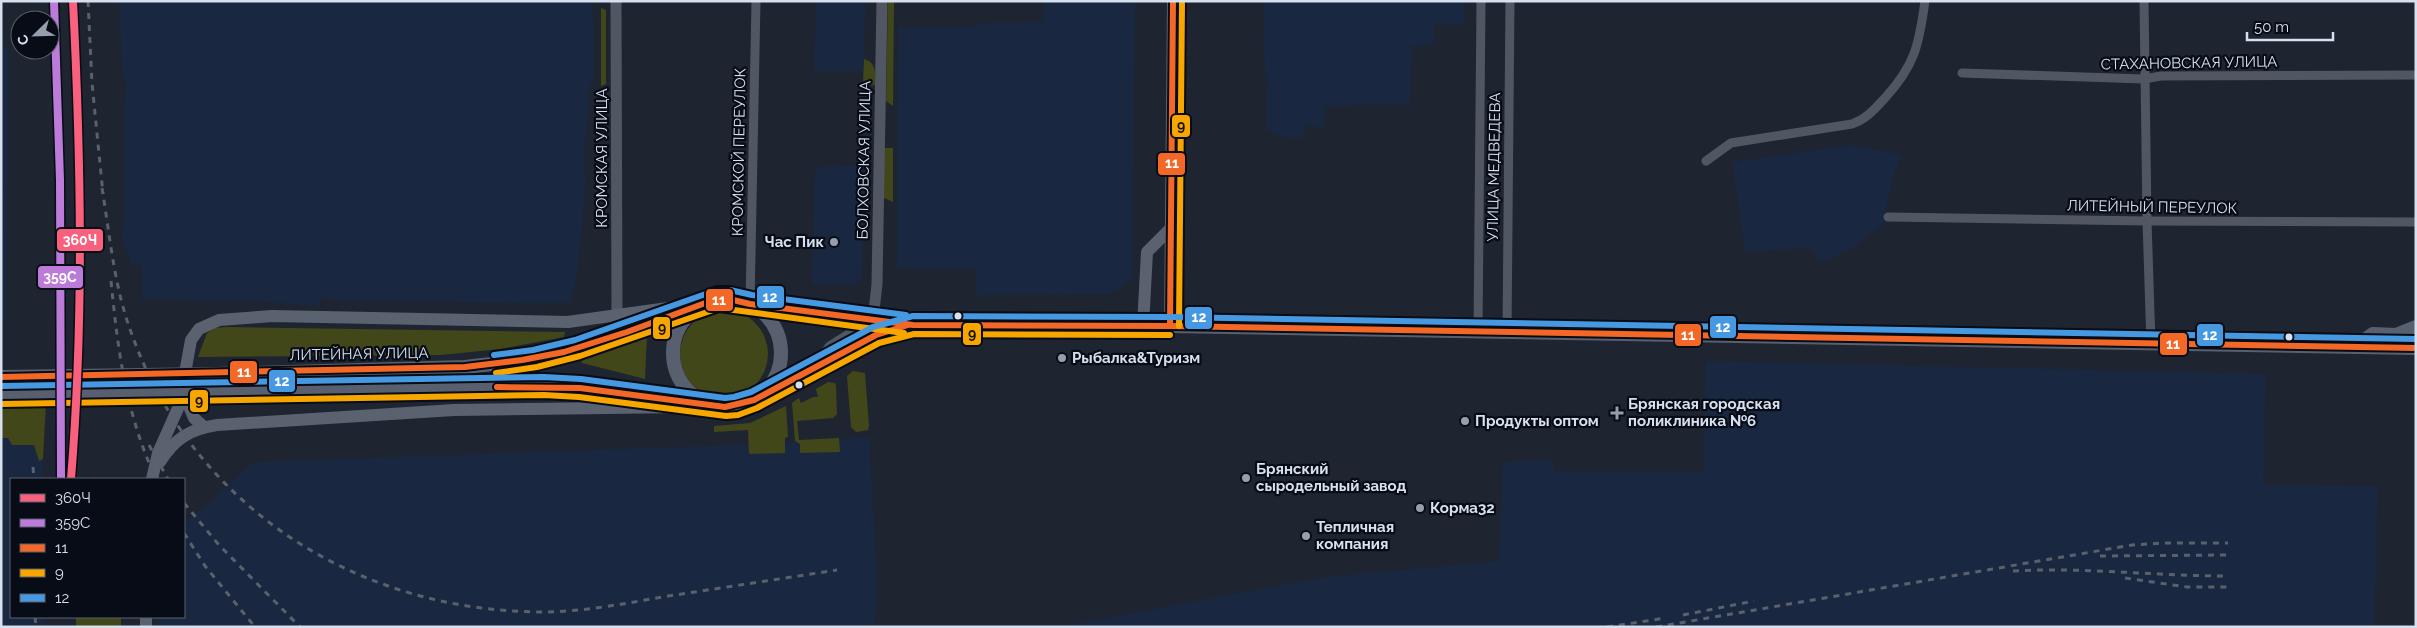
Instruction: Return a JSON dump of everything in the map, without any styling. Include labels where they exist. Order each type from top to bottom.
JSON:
[{"type":"main road","points":[[1170,326],[1173,1]]},
{"type":"main road","points":[[1144,326],[1147,252],[1172,227]]},
{"type":"main road","points":[[153,476],[162,444],[179,406],[191,340],[199,328],[219,320],[272,316],[561,322],[617,316],[729,299],[750,304],[913,325],[1170,326],[2416,348]]},
{"type":"main road","points":[[708,302],[695,309],[682,324],[674,343],[673,357],[676,371],[691,394],[716,406]]},
{"type":"main road","name":"ЛИТЕЙНАЯ УЛИЦА","points":[[1,377],[466,368],[535,359],[578,348],[708,302]]},
{"type":"main road","points":[[750,304],[760,310],[772,324],[779,340],[781,352],[776,375],[762,394]]},
{"type":"main road","points":[[153,476],[165,454],[179,438],[191,431],[204,427],[454,410],[736,406],[745,404],[876,335],[913,325]]},
{"type":"main road","points":[[2355,347],[2373,334],[2396,335],[2416,328]]},
{"type":"main road","points":[[1,395],[544,386],[580,388],[716,406]]},
{"type":"main road","points":[[182,390],[194,418],[204,427]]},
{"type":"street","name":"КРОМСКАЯ УЛИЦА","points":[[616,1],[617,316]]},
{"type":"street","name":"КРОМСКОЙ ПЕРЕУЛОК","points":[[750,304],[756,1]]},
{"type":"street","name":"БОЛХОВСКАЯ УЛИЦА","points":[[872,320],[877,284],[882,1]]},
{"type":"street","name":"УЛИЦА МЕДВЕДЕВА","points":[[1478,332],[1481,1]]},
{"type":"street","name":"УЛИЦА МЕДВЕДЕВА","points":[[1507,332],[1510,1]]},
{"type":"street","points":[[1706,161],[1731,143],[1852,124],[1865,119],[1902,79],[1911,64],[1925,1]]},
{"type":"street","points":[[2144,1],[2144,79],[2151,344]]},
{"type":"street","name":"СТАХАНОВСКАЯ УЛИЦА","points":[[1962,73],[2144,79],[2161,76],[2416,75]]},
{"type":"street","name":"ЛИТЕЙНЫЙ ПЕРЕУЛОК","points":[[1888,217],[2147,222],[2416,222]]},
{"type":"street","points":[[816,366],[830,347],[872,320]]},
{"type":"shaded area","points":[[119,1],[593,1],[594,82],[589,86],[588,127],[585,139],[583,173],[586,176],[584,205],[577,275],[571,303],[346,301],[321,297],[320,306],[255,301],[142,299],[142,266],[131,263],[122,239],[124,225],[124,114],[126,81],[123,75]]},
{"type":"shaded area","points":[[816,1],[866,1],[863,71],[814,71]]},
{"type":"shaded area","points":[[1046,1],[1135,1],[1132,280],[1110,294],[976,295],[976,269],[897,268],[898,27],[970,27],[974,26],[975,23],[1042,22]]},
{"type":"shaded area","points":[[1264,1],[1464,1],[1464,24],[1435,23],[1434,45],[1412,46],[1410,104],[1325,106],[1324,128],[1304,125],[1303,138],[1280,137],[1266,129],[1267,75],[1265,75],[1265,53],[1263,53]]},
{"type":"shaded area","points":[[1,47],[9,48],[6,320],[1,320]]},
{"type":"shaded area","points":[[1851,145],[1902,155],[1894,173],[1884,224],[1851,249],[1820,262],[1810,248],[1745,252],[1732,162]]},
{"type":"shaded area","points":[[864,165],[862,278],[855,286],[812,284],[815,167]]},
{"type":"shaded area","points":[[1705,361],[2266,374],[2263,485],[2378,486],[2374,627],[1060,627],[1325,577],[1499,561],[1503,462],[1553,460],[1554,471],[1704,472]]},
{"type":"shaded area","points":[[869,437],[877,577],[875,627],[157,627],[157,618],[185,618],[185,520],[203,508],[253,462],[789,443]]},
{"type":"shaded area","points":[[1,438],[8,438],[12,445],[34,445],[39,461],[43,459],[43,478],[10,478],[10,618],[43,618],[43,627],[1,627]]},
{"type":"green space","points":[[888,1],[894,1],[893,106],[886,101]]},
{"type":"green space","points":[[601,8],[606,10],[606,84],[601,86]]},
{"type":"green space","points":[[864,59],[873,66],[875,85],[863,84]]},
{"type":"green space","points":[[884,148],[893,148],[893,202],[884,198]]},
{"type":"green space","points":[[724,310],[741,314],[755,323],[764,337],[768,354],[764,371],[755,385],[741,394],[724,398],[707,394],[693,385],[684,371],[680,354],[684,337],[693,323],[707,314]]},
{"type":"green space","points":[[215,328],[565,332],[564,337],[500,349],[441,355],[198,357],[207,333]]},
{"type":"green space","points":[[647,336],[645,379],[582,363],[581,359]]},
{"type":"green space","points":[[853,371],[865,373],[869,426],[868,430],[856,432],[851,427],[847,376]]},
{"type":"green space","points":[[828,382],[835,383],[836,386],[837,414],[833,418],[797,421],[799,440],[839,438],[840,452],[800,453],[800,444],[795,441],[792,403],[799,398],[801,403],[813,397],[818,397],[816,389]]},
{"type":"green space","points":[[46,402],[43,459],[39,461],[34,445],[12,445],[8,438],[1,438],[1,403]]},
{"type":"green space","points":[[786,406],[788,437],[785,438],[785,453],[749,454],[748,430],[714,432],[714,426],[750,423]]},
{"type":"green space","points":[[76,618],[121,618],[121,627],[76,627]]},
{"type":"railway","points":[[88,1],[92,83],[103,194]]},
{"type":"railway","points":[[102,188],[120,297],[131,332],[159,395],[195,450],[240,498],[291,538],[347,569],[408,593],[473,607],[541,612],[602,607],[837,570]]},
{"type":"railway","points":[[111,281],[120,358],[130,407],[137,431],[156,478]]},
{"type":"railway","points":[[149,445],[167,478]]},
{"type":"railway","points":[[33,467],[34,478]]},
{"type":"railway","points":[[185,504],[219,545],[300,627]]},
{"type":"railway","points":[[185,535],[205,566],[255,627]]},
{"type":"railway","points":[[1656,627],[2132,545],[2228,543]]},
{"type":"railway","points":[[2100,556],[2228,555]]},
{"type":"railway","points":[[2013,571],[2066,570],[2227,576]]},
{"type":"railway","points":[[2125,578],[2187,587],[2227,587]]},
{"type":"railway","points":[[1683,615],[1754,601]]},
{"type":"railway","points":[[35,618],[36,627]]},
{"type":"railway","points":[[1607,627],[1666,618]]},
{"type":"transit line","name":"359С","points":[[54,1],[60,180],[61,478]]},
{"type":"transit line","name":"360Ч","points":[[71,478],[78,360],[80,240],[73,1]]},
{"type":"transit line","name":"11","points":[[1170,326],[1173,1]]},
{"type":"transit line","name":"9","points":[[1179,326],[1182,1]]},
{"type":"transit line","name":"12","points":[[494,355],[533,350],[575,340],[717,290],[730,290],[752,295],[906,315]]},
{"type":"transit line","name":"11","points":[[1,377],[465,367],[522,360],[564,352],[627,332],[708,302],[729,299],[750,304],[913,325],[1170,326],[2416,348]]},
{"type":"transit line","name":"9","points":[[496,373],[537,367],[580,356],[719,308],[904,333]]},
{"type":"transit line","name":"12","points":[[1,386],[544,377],[581,379],[725,398],[751,392],[873,327],[913,316],[1170,317],[2416,339]]},
{"type":"transit line","name":"11","points":[[497,387],[580,388],[725,407],[754,400],[876,335],[908,325]]},
{"type":"transit line","name":"9","points":[[1,404],[544,395],[579,397],[726,416],[738,415],[757,408],[879,343],[914,334],[1170,335]]},
{"type":"place","name":"Час Пик","points":[[834,242]]},
{"type":"place","name":"Рыбалка&Туризм","points":[[1062,358]]},
{"type":"place","name":"Брянская городская поликлиника №6","points":[[1617,413]]},
{"type":"place","name":"Продукты оптом","points":[[1465,421]]},
{"type":"place","name":"Брянский сыродельный завод","points":[[1246,478]]},
{"type":"place","name":"Корма32","points":[[1420,508]]},
{"type":"place","name":"Тепличная компания","points":[[1306,536]]}]
